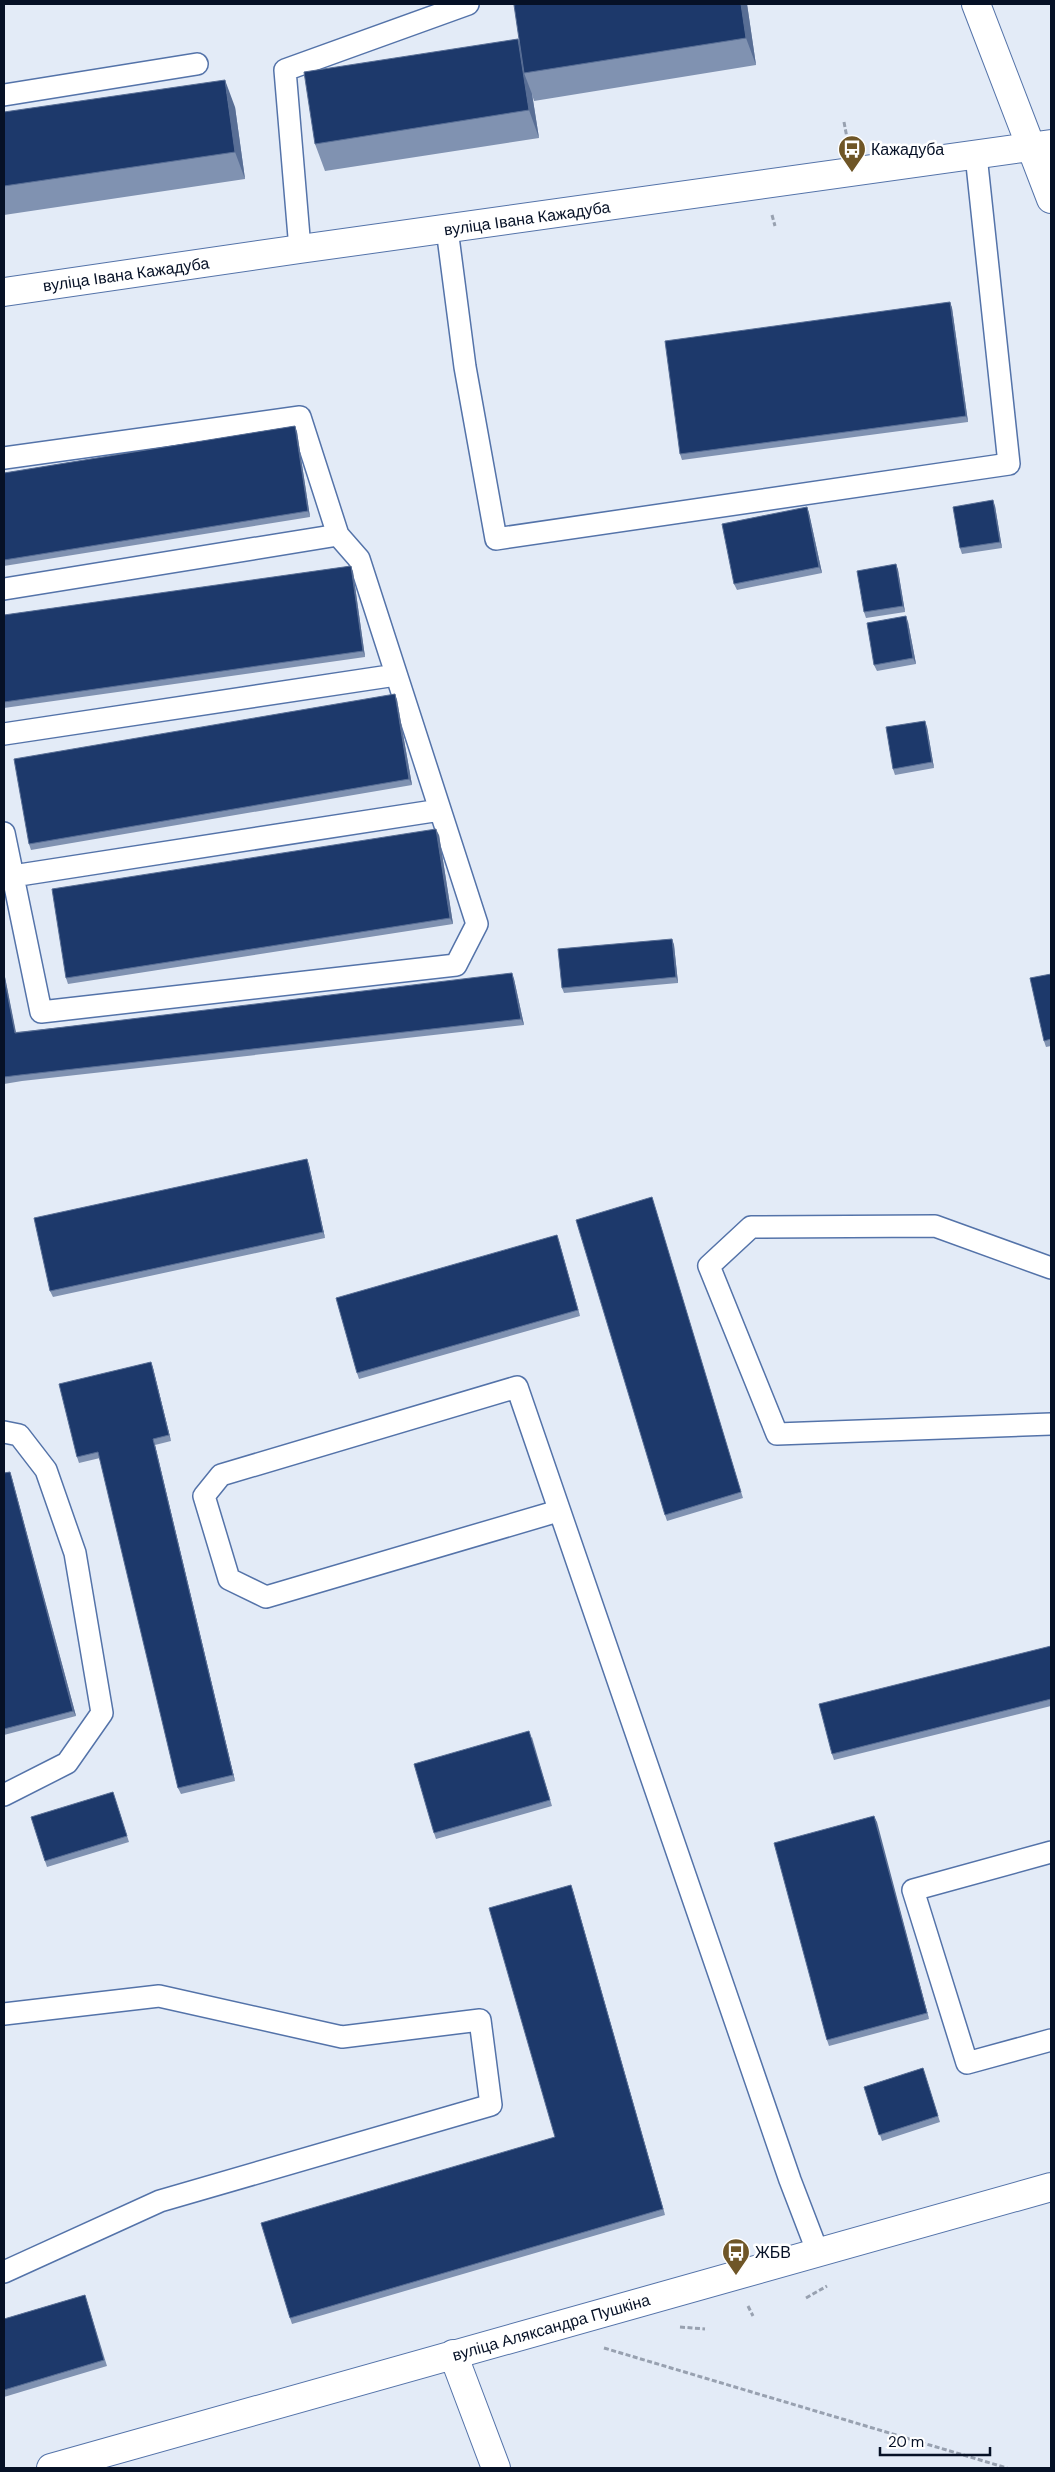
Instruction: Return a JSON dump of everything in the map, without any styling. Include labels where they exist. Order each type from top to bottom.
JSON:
[{"type":"street","points":[[976,4],[1042,146],[1051,199]]},
{"type":"street","name":"вуліца Івана Кажадуба","points":[[4,292],[300,248],[1042,146]]},
{"type":"street","name":"вуліца Аляксандра Пушкіна","points":[[52,2468],[1051,2187]]},
{"type":"street","points":[[453,2354],[496,2468]]},
{"type":"lane","points":[[300,248],[285,70],[468,4]]},
{"type":"lane","points":[[4,95],[197,64]]},
{"type":"lane","points":[[447,228],[465,367],[496,539],[1010,464],[976,155]]},
{"type":"lane","points":[[4,458],[300,417],[338,535],[358,559],[477,924],[456,965],[41,1012],[4,833]]},
{"type":"lane","points":[[4,589],[338,535]]},
{"type":"lane","points":[[4,734],[396,675]]},
{"type":"lane","points":[[13,876],[440,810]]},
{"type":"lane","points":[[1051,1268],[935,1226],[751,1227],[708,1266],[777,1434],[1051,1424]]},
{"type":"lane","points":[[558,1511],[266,1597],[229,1579],[204,1496],[221,1475],[516,1387],[787,2170],[818,2253]]},
{"type":"lane","points":[[4,1432],[19,1435],[46,1470],[74,1553],[102,1713],[68,1763],[4,1795]]},
{"type":"lane","points":[[1051,1852],[913,1890],[967,2062],[1051,2040]]},
{"type":"lane","points":[[4,2014],[159,1996],[342,2037],[480,2020],[491,2105],[160,2201],[4,2272]]},
{"type":"path","points":[[604,2347],[1007,2468]]},
{"type":"building","points":[[741,4],[746,38],[524,73],[514,5]]},
{"type":"building","points":[[518,39],[529,110],[315,144],[304,72]]},
{"type":"building","points":[[225,80],[235,152],[4,186],[4,112]]},
{"type":"building","points":[[950,302],[966,416],[680,454],[665,341]]},
{"type":"building","points":[[295,426],[308,511],[4,560],[4,473]]},
{"type":"building","points":[[993,500],[1000,542],[960,548],[953,507]]},
{"type":"building","points":[[807,507],[819,567],[734,584],[722,524]]},
{"type":"building","points":[[896,564],[903,606],[864,612],[857,571]]},
{"type":"building","points":[[351,566],[363,651],[4,702],[4,615]]},
{"type":"building","points":[[906,616],[913,658],[874,665],[867,623]]},
{"type":"building","points":[[395,694],[409,779],[29,844],[14,759]]},
{"type":"building","points":[[925,721],[932,762],[893,769],[886,727]]},
{"type":"building","points":[[436,829],[450,918],[66,978],[52,889]]},
{"type":"building","points":[[672,939],[676,977],[562,988],[558,949]]},
{"type":"building","points":[[512,973],[521,1019],[4,1077],[4,977],[15,1033]]},
{"type":"building","points":[[1051,974],[1051,1039],[1044,1041],[1030,978]]},
{"type":"building","points":[[307,1159],[323,1232],[50,1291],[34,1218]]},
{"type":"building","points":[[652,1197],[741,1492],[665,1515],[576,1220]]},
{"type":"building","points":[[557,1235],[578,1310],[357,1373],[336,1298]]},
{"type":"building","points":[[151,1362],[169,1435],[153,1439],[233,1775],[178,1788],[98,1452],[77,1457],[59,1384]]},
{"type":"building","points":[[10,1472],[73,1711],[4,1729],[4,1473]]},
{"type":"building","points":[[1051,1646],[1051,1699],[832,1754],[819,1704]]},
{"type":"building","points":[[529,1731],[550,1800],[434,1833],[414,1764]]},
{"type":"building","points":[[113,1792],[127,1836],[45,1861],[31,1817]]},
{"type":"building","points":[[874,1816],[927,2013],[827,2040],[774,1843]]},
{"type":"building","points":[[571,1885],[663,2209],[290,2318],[261,2223],[555,2137],[489,1908]]},
{"type":"building","points":[[923,2068],[938,2116],[879,2135],[864,2087]]},
{"type":"building","points":[[85,2295],[104,2360],[4,2390],[4,2319]]},
{"type":"place","name":"Кажадуба","points":[[852,173]]},
{"type":"place","name":"ЖБВ","points":[[736,2276]]}]
